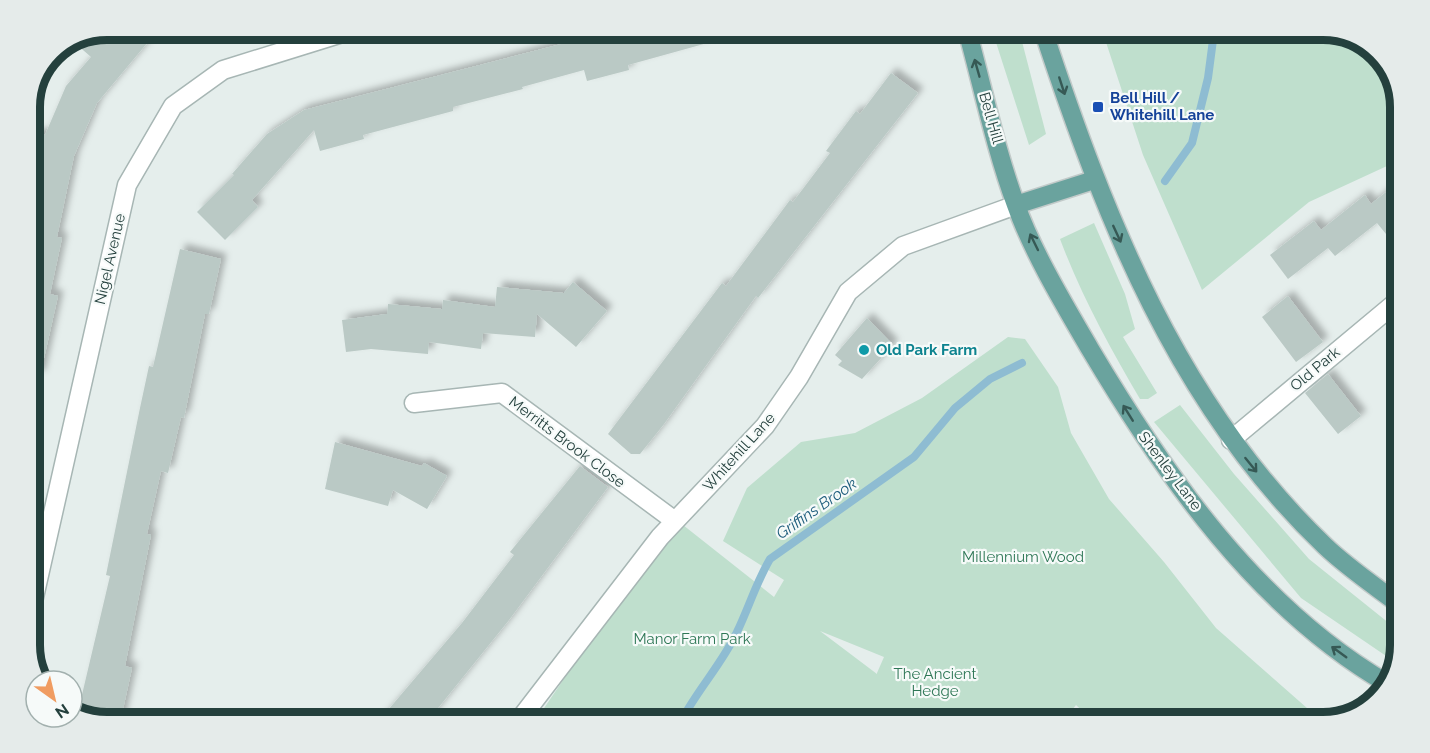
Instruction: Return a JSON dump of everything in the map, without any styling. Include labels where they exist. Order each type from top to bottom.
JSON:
[{"type":"main road","name":"Bell Hill","points":[[970,41],[1016,205]]},
{"type":"main road","points":[[1047,41],[1095,180],[1161,327],[1231,440],[1282,502],[1326,547],[1390,597]]},
{"type":"main road","points":[[1016,205],[1095,180]]},
{"type":"main road","name":"Shenley Lane","points":[[1016,205],[1070,315],[1131,418],[1189,499],[1258,580],[1328,644],[1380,679]]},
{"type":"street","name":"Nigel Avenue","points":[[41,566],[126,186],[173,106],[223,70],[317,41]]},
{"type":"street","name":"Whitehill Lane","points":[[525,712],[653,546],[765,426],[799,376],[848,292],[903,246],[1016,205]]},
{"type":"street","name":"Old Park","points":[[1231,440],[1389,308]]},
{"type":"street","name":"Merritts Brook Close","points":[[414,403],[502,393],[675,521]]},
{"type":"green space","points":[[996,41],[1022,41],[1046,134],[1029,145]]},
{"type":"green space","points":[[1106,41],[1335,42],[1352,47],[1367,57],[1378,70],[1386,86],[1389,103],[1389,165],[1309,202],[1202,290],[1143,155]]},
{"type":"green space","points":[[1094,223],[1125,294],[1135,329],[1123,337],[1157,393],[1148,399],[1140,399],[1118,360],[1087,301],[1060,239]]},
{"type":"green space","points":[[1008,337],[1025,339],[1058,387],[1071,433],[1109,499],[1164,562],[1216,628],[1311,712],[1083,712],[1076,705],[1071,712],[541,712],[660,537],[683,525],[774,597],[784,580],[723,541],[747,488],[801,442],[855,433],[922,398]],"holes":[[[820,631],[884,657],[877,674]]]},
{"type":"green space","points":[[1180,405],[1234,474],[1309,559],[1390,624],[1388,657],[1301,598],[1154,422]]},
{"type":"building","points":[[149,41],[97,103],[74,156],[57,237],[62,238],[50,294],[58,296],[41,372],[41,134],[45,135],[66,86],[91,57],[80,47],[95,42]]},
{"type":"building","points":[[573,41],[715,41],[628,65],[629,70],[587,81],[584,70],[522,87],[523,89],[453,107],[453,111],[363,135],[364,139],[320,151],[314,130],[252,200],[258,207],[225,240],[197,212],[234,175],[232,174],[267,134],[304,110]]},
{"type":"building","points":[[891,73],[918,93],[758,298],[756,296],[664,424],[640,454],[631,454],[608,434],[722,283],[726,286],[790,200],[793,202],[830,153],[826,151],[856,111],[860,114]]},
{"type":"building","points":[[1389,190],[1389,231],[1386,234],[1377,223],[1335,256],[1328,248],[1288,279],[1270,255],[1314,221],[1321,230],[1365,195],[1371,204]]},
{"type":"building","points":[[180,249],[221,259],[209,314],[205,314],[184,418],[181,417],[168,473],[161,471],[147,534],[151,535],[125,666],[132,668],[122,712],[99,712],[84,708],[84,686],[110,576],[106,575],[149,366],[153,367]]},
{"type":"building","points":[[573,282],[607,311],[576,347],[537,314],[535,337],[483,333],[481,349],[429,342],[428,354],[371,349],[346,352],[342,320],[387,314],[388,304],[442,309],[443,300],[495,307],[497,287],[564,293]]},
{"type":"building","points":[[1288,296],[1323,342],[1296,362],[1262,317]]},
{"type":"building","name":"Old Park Farm","points":[[867,318],[893,345],[862,379],[838,365],[842,361],[835,355]]},
{"type":"building","points":[[1328,374],[1361,416],[1338,434],[1305,393]]},
{"type":"building","points":[[335,442],[422,466],[424,463],[447,476],[427,509],[393,490],[388,506],[325,489]]},
{"type":"building","points":[[580,466],[608,487],[509,620],[435,712],[386,712],[462,623],[514,555],[510,552]]},
{"type":"waterway","points":[[1165,181],[1192,143],[1208,78],[1213,41]]},
{"type":"waterway","name":"Griffins Brook","points":[[686,712],[731,644],[770,559],[914,457],[955,408],[990,379],[1022,363]]},
{"type":"place","name":"Bell Hill / Whitehill Lane","points":[[1098,107]]},
{"type":"place","name":"Old Park Farm","points":[[864,350]]},
{"type":"park label","name":"Millennium Wood","points":[[1023,557]]},
{"type":"park label","name":"Manor Farm Park","points":[[692,639]]},
{"type":"park label","name":"The Ancient Hedge","points":[[935,682]]}]
